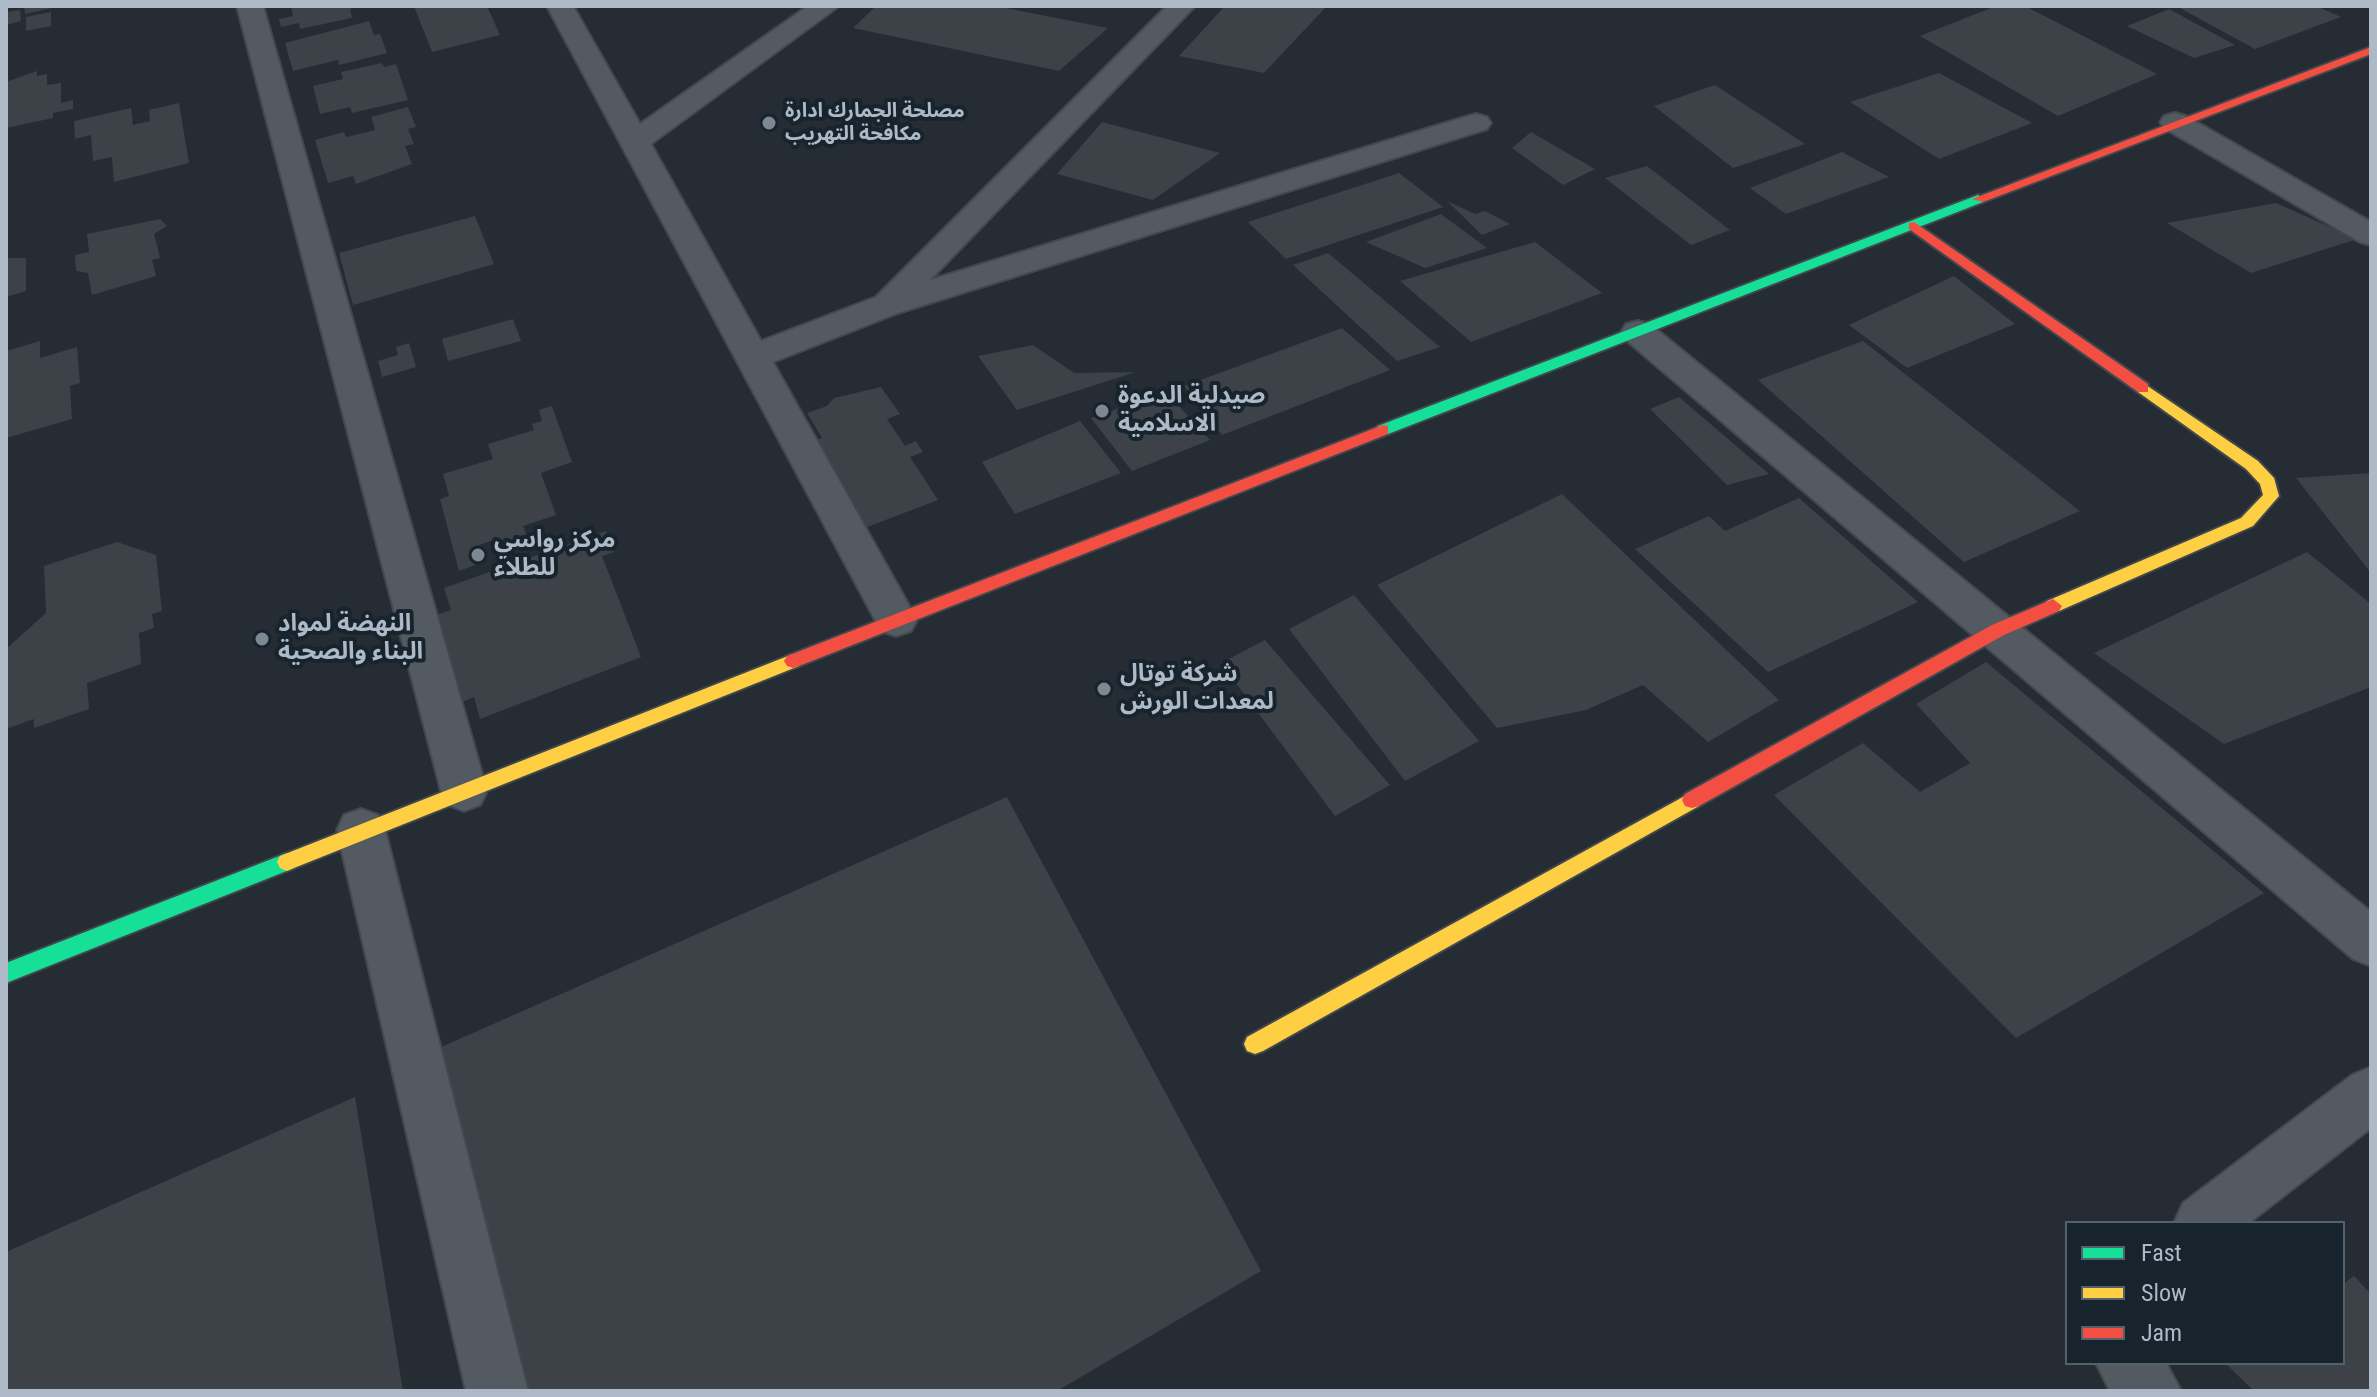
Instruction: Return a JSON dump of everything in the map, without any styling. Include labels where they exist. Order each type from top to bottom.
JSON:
[{"type":"street","points":[[250,6],[464,791]]},
{"type":"street","points":[[560,6],[896,620]]},
{"type":"street","points":[[634,142],[826,6]]},
{"type":"street","points":[[886,305],[1182,6]]},
{"type":"street","points":[[6,973],[896,620],[2175,122],[2371,50]]},
{"type":"street","points":[[2175,122],[2371,235]]},
{"type":"street","points":[[752,357],[886,305],[1476,123]]},
{"type":"street","points":[[1255,1044],[1998,630],[2247,522],[2271,496],[2268,482],[2252,465],[1914,226]]},
{"type":"street","points":[[1638,332],[2371,943]]},
{"type":"street","points":[[361,830],[497,1391]]},
{"type":"street","points":[[2206,1221],[2371,1094]]},
{"type":"street","points":[[2128,1365],[2150,1391]]},
{"type":"building","points":[[24,6],[57,6],[57,7],[25,14]]},
{"type":"building","points":[[291,6],[357,7],[350,9],[352,18],[300,29],[299,23],[281,27],[279,19],[293,16]]},
{"type":"building","points":[[414,6],[487,6],[500,35],[432,52]]},
{"type":"building","points":[[876,6],[995,6],[1108,28],[1059,71],[853,28]]},
{"type":"building","points":[[1225,6],[1327,6],[1264,73],[1179,56]]},
{"type":"building","points":[[1996,6],[2025,6],[2157,74],[2058,116],[1920,36]]},
{"type":"building","points":[[2176,6],[2316,6],[2341,17],[2255,49]]},
{"type":"building","points":[[2169,9],[2235,45],[2194,58],[2127,26]]},
{"type":"building","points":[[20,10],[21,21],[6,25],[6,12]]},
{"type":"building","points":[[51,12],[51,26],[26,31],[26,17]]},
{"type":"building","points":[[369,21],[374,35],[380,34],[387,53],[339,65],[338,60],[293,71],[285,43]]},
{"type":"building","points":[[382,63],[384,67],[396,64],[408,100],[352,113],[350,107],[320,114],[313,86],[343,79],[341,72]]},
{"type":"building","points":[[37,71],[37,76],[47,74],[47,85],[61,83],[61,103],[73,100],[73,109],[53,113],[53,118],[6,128],[6,82]]},
{"type":"building","points":[[1939,73],[2032,123],[1939,159],[1850,102]]},
{"type":"building","points":[[1715,85],[1805,144],[1733,168],[1654,106]]},
{"type":"building","points":[[179,103],[189,163],[114,182],[112,157],[93,161],[91,135],[75,139],[74,121],[131,108],[133,125],[150,121],[149,110]]},
{"type":"building","points":[[408,107],[416,127],[408,129],[414,144],[405,146],[412,164],[356,184],[353,176],[328,183],[315,140],[344,132],[346,137],[375,130],[371,117]]},
{"type":"building","points":[[1102,122],[1220,153],[1153,200],[1057,174]]},
{"type":"building","points":[[1531,132],[1595,169],[1563,185],[1512,148]]},
{"type":"building","points":[[1842,152],[1889,177],[1786,214],[1750,188]]},
{"type":"building","points":[[1647,166],[1730,230],[1691,245],[1605,178]]},
{"type":"building","points":[[1399,173],[1443,207],[1286,259],[1248,222]]},
{"type":"building","points":[[1447,201],[1475,214],[1485,211],[1510,224],[1482,235]]},
{"type":"building","points":[[2276,203],[2357,239],[2251,273],[2167,223]]},
{"type":"building","points":[[1441,214],[1487,248],[1425,268],[1366,242]]},
{"type":"building","points":[[475,216],[494,264],[353,305],[339,253]]},
{"type":"building","points":[[160,219],[167,226],[154,234],[160,258],[152,260],[156,276],[92,295],[88,273],[76,271],[75,255],[89,252],[87,234]]},
{"type":"building","points":[[1535,242],[1602,293],[1471,342],[1400,281]]},
{"type":"building","points":[[1328,253],[1440,347],[1397,361],[1293,265]]},
{"type":"building","points":[[6,258],[26,258],[26,291],[6,297]]},
{"type":"building","points":[[1954,276],[2015,324],[1907,368],[1849,325]]},
{"type":"building","points":[[513,319],[521,341],[448,361],[442,339]]},
{"type":"building","points":[[1342,328],[1390,370],[1222,435],[1184,386]]},
{"type":"building","points":[[40,341],[40,358],[77,347],[80,383],[70,386],[72,419],[6,438],[6,351]]},
{"type":"building","points":[[1863,341],[2080,511],[1964,562],[1758,380]]},
{"type":"building","points":[[409,343],[416,367],[382,377],[378,361],[398,355],[396,347]]},
{"type":"building","points":[[1033,345],[1074,373],[1136,372],[1017,410],[978,356]]},
{"type":"building","points":[[881,387],[900,414],[887,419],[905,446],[916,441],[923,452],[910,457],[938,500],[862,529],[811,442],[822,438],[807,413],[827,406],[834,398]]},
{"type":"building","points":[[1166,392],[1210,440],[1132,471],[1091,418]]},
{"type":"building","points":[[1679,397],[1769,474],[1727,485],[1650,409]]},
{"type":"building","points":[[552,406],[572,462],[541,473],[556,515],[523,526],[531,546],[502,556],[496,539],[471,548],[475,565],[459,571],[440,499],[449,496],[443,474],[493,459],[488,444],[534,430],[532,424],[542,421],[539,410]]},
{"type":"building","points":[[1080,421],[1121,473],[1015,514],[982,462]]},
{"type":"building","points":[[2371,473],[2371,573],[2296,478]]},
{"type":"building","points":[[1562,494],[1779,700],[1708,742],[1643,685],[1586,710],[1497,728],[1377,585]]},
{"type":"building","points":[[1799,498],[1918,602],[1768,672],[1635,549],[1709,516],[1725,531]]},
{"type":"building","points":[[606,531],[614,552],[602,556],[641,657],[480,719],[474,697],[457,704],[433,616],[451,610],[444,588]]},
{"type":"building","points":[[117,542],[156,555],[162,611],[152,614],[154,628],[139,633],[141,664],[87,683],[89,709],[34,728],[34,719],[6,729],[6,649],[46,613],[44,566]]},
{"type":"building","points":[[2307,552],[2371,604],[2371,687],[2224,744],[2094,653]]},
{"type":"building","points":[[1354,595],[1479,741],[1405,781],[1289,629]]},
{"type":"building","points":[[1265,640],[1390,785],[1335,816],[1221,663]]},
{"type":"building","points":[[1986,662],[2264,893],[2016,1038],[1774,795],[1863,743],[1920,792],[1970,763],[1916,704]]},
{"type":"building","points":[[1007,797],[1261,1271],[1057,1391],[509,1391],[439,1048]]},
{"type":"building","points":[[355,1097],[403,1391],[6,1391],[6,1252]]},
{"type":"building","points":[[2354,1276],[2371,1294],[2371,1391],[2254,1391],[2227,1365],[2345,1365],[2345,1283]]},
{"type":"traffic: fast","points":[[1383,430],[1978,199]]},
{"type":"traffic: fast","points":[[6,973],[287,862]]},
{"type":"traffic: slow","points":[[2053,606],[2247,522],[2271,496],[2268,482],[2252,465],[2143,388]]},
{"type":"traffic: slow","points":[[287,862],[793,661]]},
{"type":"traffic: slow","points":[[1255,1044],[1692,800]]},
{"type":"traffic: jam","points":[[1978,199],[2371,50]]},
{"type":"traffic: jam","points":[[1914,226],[2143,388]]},
{"type":"traffic: jam","points":[[793,661],[1383,430]]},
{"type":"traffic: jam","points":[[1692,800],[1998,630],[2053,606]]},
{"type":"place","name":"مصلحة الجمارك ادارة مكافحة التهريب","points":[[769,123]]},
{"type":"place","name":"صيدلية الدعوة الاسلامية","points":[[1102,411]]},
{"type":"place","name":"مركز رواسي للطلاء","points":[[478,555]]},
{"type":"place","name":"النهضة لمواد البناء والصحية","points":[[262,639]]},
{"type":"place","name":"شركة توتال لمعدات الورش","points":[[1104,689]]}]
